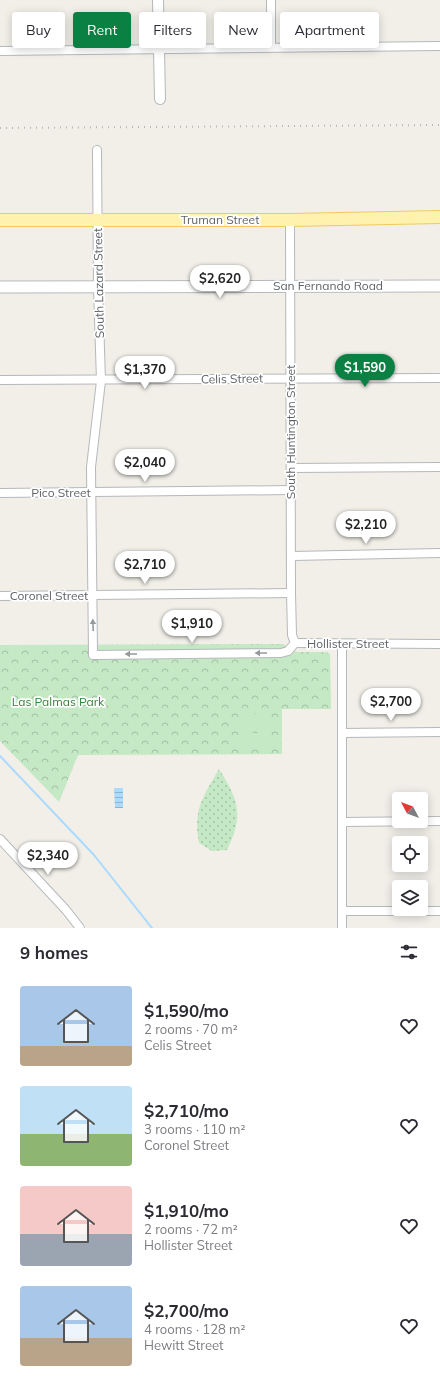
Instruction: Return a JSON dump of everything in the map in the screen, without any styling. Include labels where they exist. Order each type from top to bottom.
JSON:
[{"type":"main road","name":"Truman Street","points":[[0,220],[290,220],[440,217]]},
{"type":"main road","name":"San Fernando Road","points":[[0,288],[440,286]]},
{"type":"street","points":[[158,0],[158,12]]},
{"type":"street","points":[[271,0],[271,12]]},
{"type":"street","points":[[272,47],[440,46]]},
{"type":"street","points":[[0,51],[158,48],[160,99]]},
{"type":"street","name":"South Lazard Street","points":[[93,655],[91,467],[101,381],[98,287],[97,150]]},
{"type":"street","name":"South Huntington Street","points":[[290,220],[291,594],[292,635],[295,643]]},
{"type":"street","name":"Celis Street","points":[[0,380],[101,381],[290,378],[440,378]]},
{"type":"street","points":[[291,468],[440,467]]},
{"type":"street","name":"Pico Street","points":[[0,493],[92,494],[291,490]]},
{"type":"street","points":[[292,556],[440,553]]},
{"type":"street","name":"Coronel Street","points":[[0,596],[291,594]]},
{"type":"street","name":"Hollister Street","points":[[93,655],[281,653],[288,651],[295,643],[440,644]]},
{"type":"street","points":[[342,644],[342,928]]},
{"type":"street","points":[[342,733],[440,732]]},
{"type":"street","points":[[342,822],[440,821]]},
{"type":"street","points":[[0,839],[66,910],[80,928]]},
{"type":"street","points":[[342,911],[440,911]]},
{"type":"green space","name":"Las Palmas Park","points":[[283,644],[297,652],[326,652],[330,654],[331,709],[282,709],[282,754],[78,755],[59,802],[0,741],[0,645]]},
{"type":"green space","points":[[241,714],[269,714],[269,731],[241,731]]},
{"type":"green space","points":[[241,733],[269,733],[269,749],[241,750]]},
{"type":"green space","points":[[219,769],[235,799],[237,817],[236,827],[227,850],[212,851],[199,843],[197,821],[198,812],[204,796]]},
{"type":"water","points":[[114,788],[123,788],[123,808],[115,808]]},
{"type":"waterway","points":[[0,756],[94,855],[152,928]]},
{"type":"railway","points":[[0,128],[440,125]]}]
